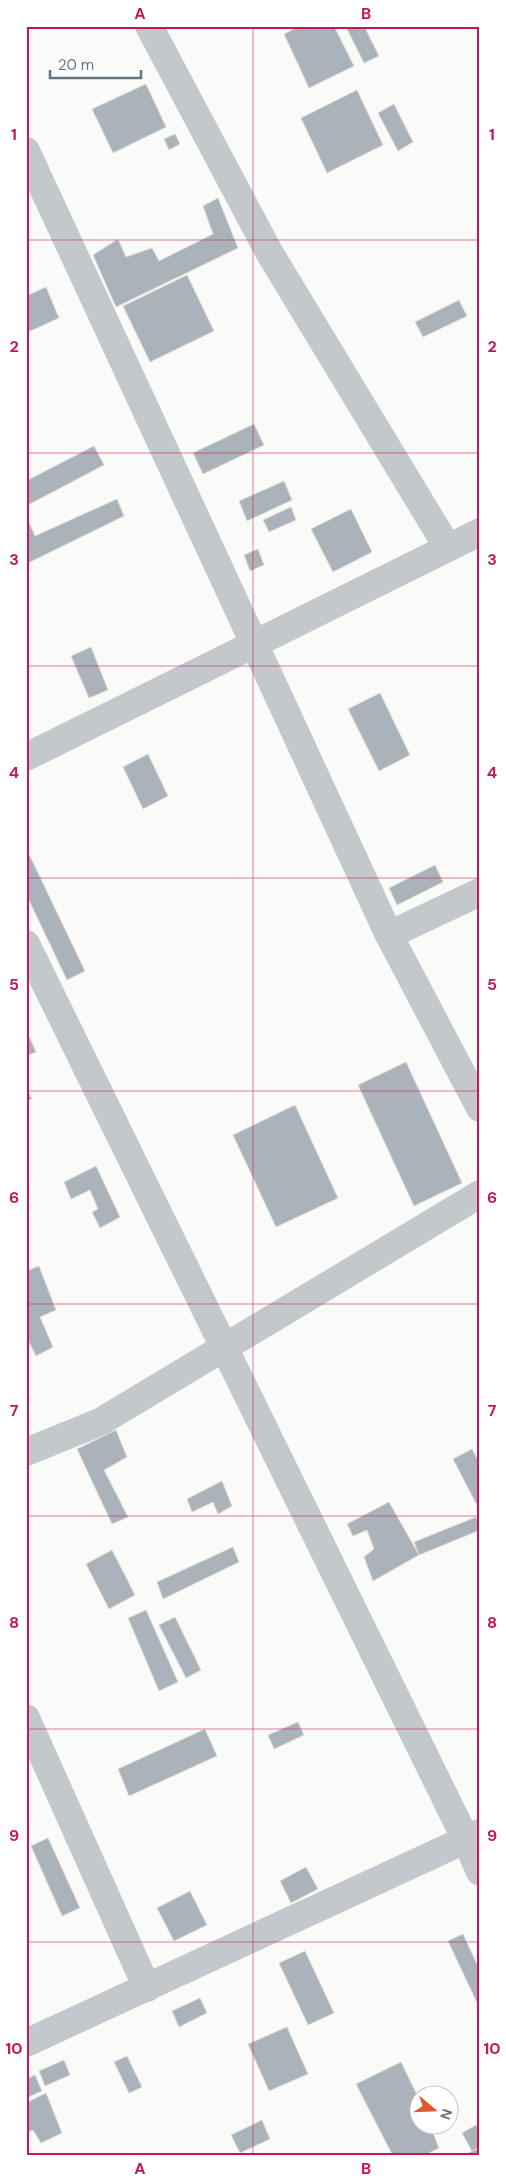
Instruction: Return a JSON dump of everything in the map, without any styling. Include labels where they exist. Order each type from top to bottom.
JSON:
[{"type":"street","points":[[149,26],[269,252],[448,548]]},
{"type":"street","points":[[26,151],[389,935],[480,1108]]},
{"type":"street","points":[[26,757],[480,532]]},
{"type":"street","points":[[389,935],[480,892]]},
{"type":"street","points":[[26,944],[473,1836],[480,1872]]},
{"type":"street","points":[[26,1452],[100,1422],[480,1194]]},
{"type":"street","points":[[26,1718],[147,1988]]},
{"type":"street","points":[[26,2043],[473,1836]]},
{"type":"building","points":[[300,26],[334,26],[354,66],[309,88],[284,34]]},
{"type":"building","points":[[364,26],[379,56],[364,63],[346,27]]},
{"type":"building","points":[[146,84],[166,127],[113,153],[92,109]]},
{"type":"building","points":[[357,90],[383,145],[327,173],[301,118]]},
{"type":"building","points":[[394,104],[413,142],[398,151],[378,113]]},
{"type":"building","points":[[175,134],[180,144],[169,150],[164,139]]},
{"type":"building","points":[[218,198],[238,248],[116,307],[93,255],[118,239],[126,257],[152,248],[159,261],[213,234],[203,206]]},
{"type":"building","points":[[187,275],[214,331],[150,362],[123,306]]},
{"type":"building","points":[[46,287],[59,318],[26,333],[26,296]]},
{"type":"building","points":[[459,300],[467,316],[423,337],[415,322]]},
{"type":"building","points":[[254,424],[264,445],[203,474],[193,453]]},
{"type":"building","points":[[94,446],[104,465],[26,506],[26,481]]},
{"type":"building","points":[[284,481],[292,500],[247,521],[239,501]]},
{"type":"building","points":[[117,499],[124,516],[26,564],[26,515],[35,536]]},
{"type":"building","points":[[291,507],[296,520],[269,532],[263,520]]},
{"type":"building","points":[[351,509],[372,552],[333,572],[311,529]]},
{"type":"building","points":[[258,549],[264,565],[250,571],[244,555]]},
{"type":"building","points":[[91,647],[108,690],[89,698],[71,656]]},
{"type":"building","points":[[380,693],[410,755],[379,771],[348,709]]},
{"type":"building","points":[[148,754],[168,796],[143,809],[123,767]]},
{"type":"building","points":[[26,848],[85,971],[67,980],[26,894]]},
{"type":"building","points":[[435,865],[443,882],[397,905],[389,888]]},
{"type":"building","points":[[26,1029],[36,1052],[26,1056]]},
{"type":"building","points":[[406,1062],[462,1183],[414,1206],[358,1085]]},
{"type":"building","points":[[26,1087],[32,1099],[26,1101]]},
{"type":"building","points":[[295,1105],[338,1198],[276,1227],[233,1135]]},
{"type":"building","points":[[96,1166],[120,1217],[100,1228],[92,1212],[98,1209],[90,1190],[71,1199],[64,1182]]},
{"type":"building","points":[[39,1266],[56,1310],[40,1317],[53,1347],[36,1356],[26,1336],[26,1271]]},
{"type":"building","points":[[116,1430],[127,1457],[104,1470],[128,1517],[112,1524],[77,1449]]},
{"type":"building","points":[[472,1449],[480,1464],[480,1511],[453,1459]]},
{"type":"building","points":[[222,1481],[232,1506],[218,1514],[213,1502],[192,1512],[187,1499]]},
{"type":"building","points":[[389,1502],[419,1555],[373,1581],[364,1557],[374,1549],[367,1530],[353,1536],[347,1524]]},
{"type":"building","points":[[476,1517],[480,1530],[419,1555],[414,1542]]},
{"type":"building","points":[[233,1547],[239,1562],[163,1599],[157,1582]]},
{"type":"building","points":[[112,1550],[135,1595],[109,1609],[86,1564]]},
{"type":"building","points":[[146,1610],[178,1682],[159,1691],[128,1618]]},
{"type":"building","points":[[175,1617],[201,1670],[186,1678],[159,1625]]},
{"type":"building","points":[[298,1722],[304,1735],[274,1749],[268,1735]]},
{"type":"building","points":[[205,1729],[217,1756],[129,1796],[118,1769]]},
{"type":"building","points":[[48,1838],[80,1908],[62,1916],[31,1846]]},
{"type":"building","points":[[306,1867],[318,1889],[291,1903],[280,1881]]},
{"type":"building","points":[[190,1891],[207,1925],[174,1941],[157,1908]]},
{"type":"building","points":[[463,1934],[480,1971],[479,2007],[448,1941]]},
{"type":"building","points":[[305,1951],[334,2013],[308,2025],[279,1963]]},
{"type":"building","points":[[200,1998],[207,2013],[179,2027],[172,2011]]},
{"type":"building","points":[[287,2027],[308,2074],[269,2091],[248,2044]]},
{"type":"building","points":[[127,2056],[142,2087],[129,2093],[114,2062]]},
{"type":"building","points":[[64,2060],[70,2075],[45,2086],[39,2071]]},
{"type":"building","points":[[401,2062],[412,2084],[408,2084],[408,2134],[433,2134],[439,2148],[423,2156],[393,2156],[356,2084]]},
{"type":"building","points":[[35,2075],[42,2091],[26,2098],[26,2079]]},
{"type":"building","points":[[46,2093],[62,2133],[41,2143],[33,2130],[26,2133],[26,2103]]},
{"type":"building","points":[[262,2120],[270,2139],[240,2153],[231,2135]]},
{"type":"building","points":[[476,2125],[480,2131],[480,2147],[472,2151],[462,2133]]},
{"type":"building","points":[[480,2147],[480,2156],[467,2156],[466,2154]]}]
